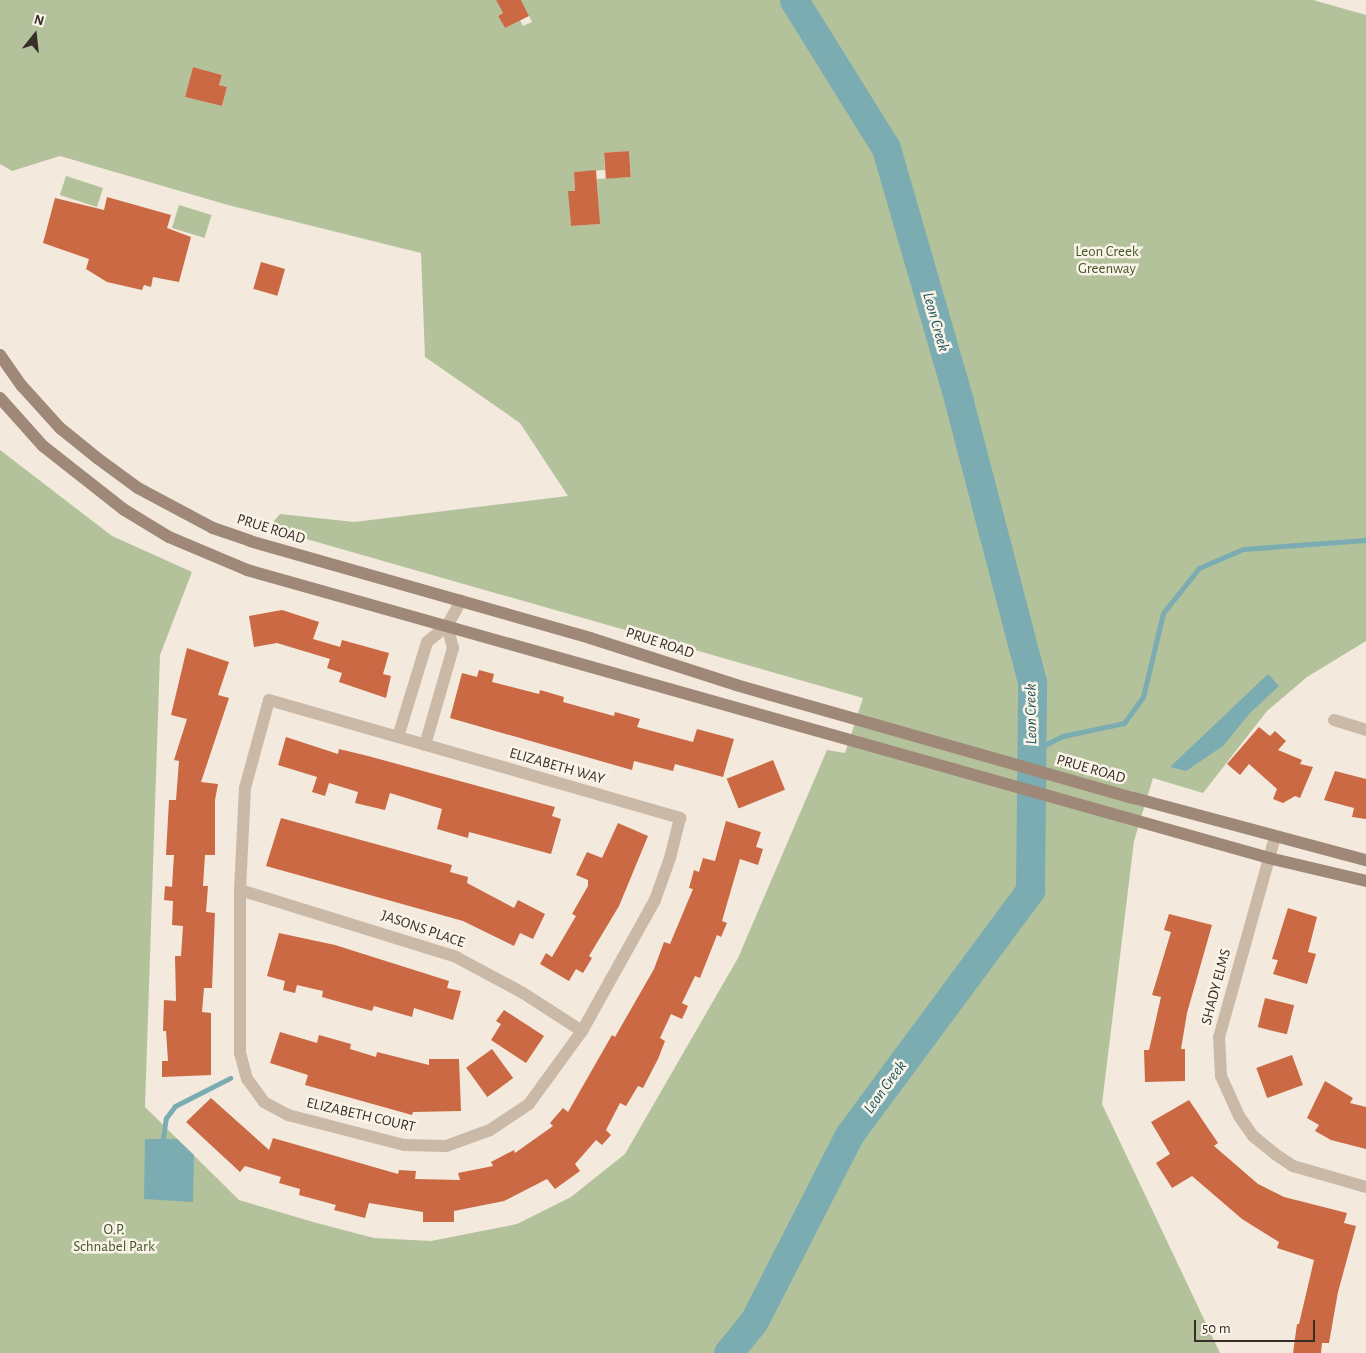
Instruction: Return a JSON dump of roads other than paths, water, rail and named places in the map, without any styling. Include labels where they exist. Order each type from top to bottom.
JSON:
[{"type":"main road","name":"PRUE ROAD","points":[[0,355],[22,386],[60,428],[138,488],[183,513],[250,541],[461,600],[844,716],[1275,837],[1366,860]]},
{"type":"main road","points":[[0,398],[43,446],[123,510],[169,537],[246,570],[1269,858],[1366,881]]},
{"type":"street","points":[[398,737],[427,642],[447,626],[461,600]]},
{"type":"street","points":[[425,745],[453,648],[447,626]]},
{"type":"street","name":"ELIZABETH WAY","points":[[268,700],[680,818]]},
{"type":"street","name":"ELIZABETH COURT","points":[[268,700],[245,788],[240,890],[240,1053],[247,1079],[264,1102],[288,1114],[404,1145],[446,1146],[490,1130],[529,1104],[582,1031],[655,900],[670,858],[680,818]]},
{"type":"street","points":[[1334,720],[1366,730]]},
{"type":"street","name":"SHADY ELMS","points":[[1275,837],[1219,1037],[1222,1076],[1239,1116],[1253,1136],[1274,1154],[1293,1166],[1366,1187]]},
{"type":"street","name":"JASONS PLACE","points":[[240,890],[456,957],[523,993],[582,1031]]},
{"type":"water","points":[[1268,674],[1279,686],[1250,713],[1223,746],[1186,771],[1170,767]]},
{"type":"water","points":[[145,1139],[177,1139],[194,1155],[193,1202],[144,1199]]},
{"type":"waterway","name":"Leon Creek","points":[[728,1353],[754,1321],[849,1135],[1030,890],[1032,682],[959,401],[886,148],[794,0]]},
{"type":"waterway","points":[[1031,752],[1063,736],[1124,723],[1143,697],[1163,613],[1199,568],[1243,549],[1366,540]]},
{"type":"waterway","points":[[162,1145],[166,1118],[175,1106],[230,1078]]},
{"type":"park label","name":"Leon Creek Greenway","points":[[1107,260]]},
{"type":"park label","name":"O.P. Schnabel Park","points":[[114,1238]]}]
